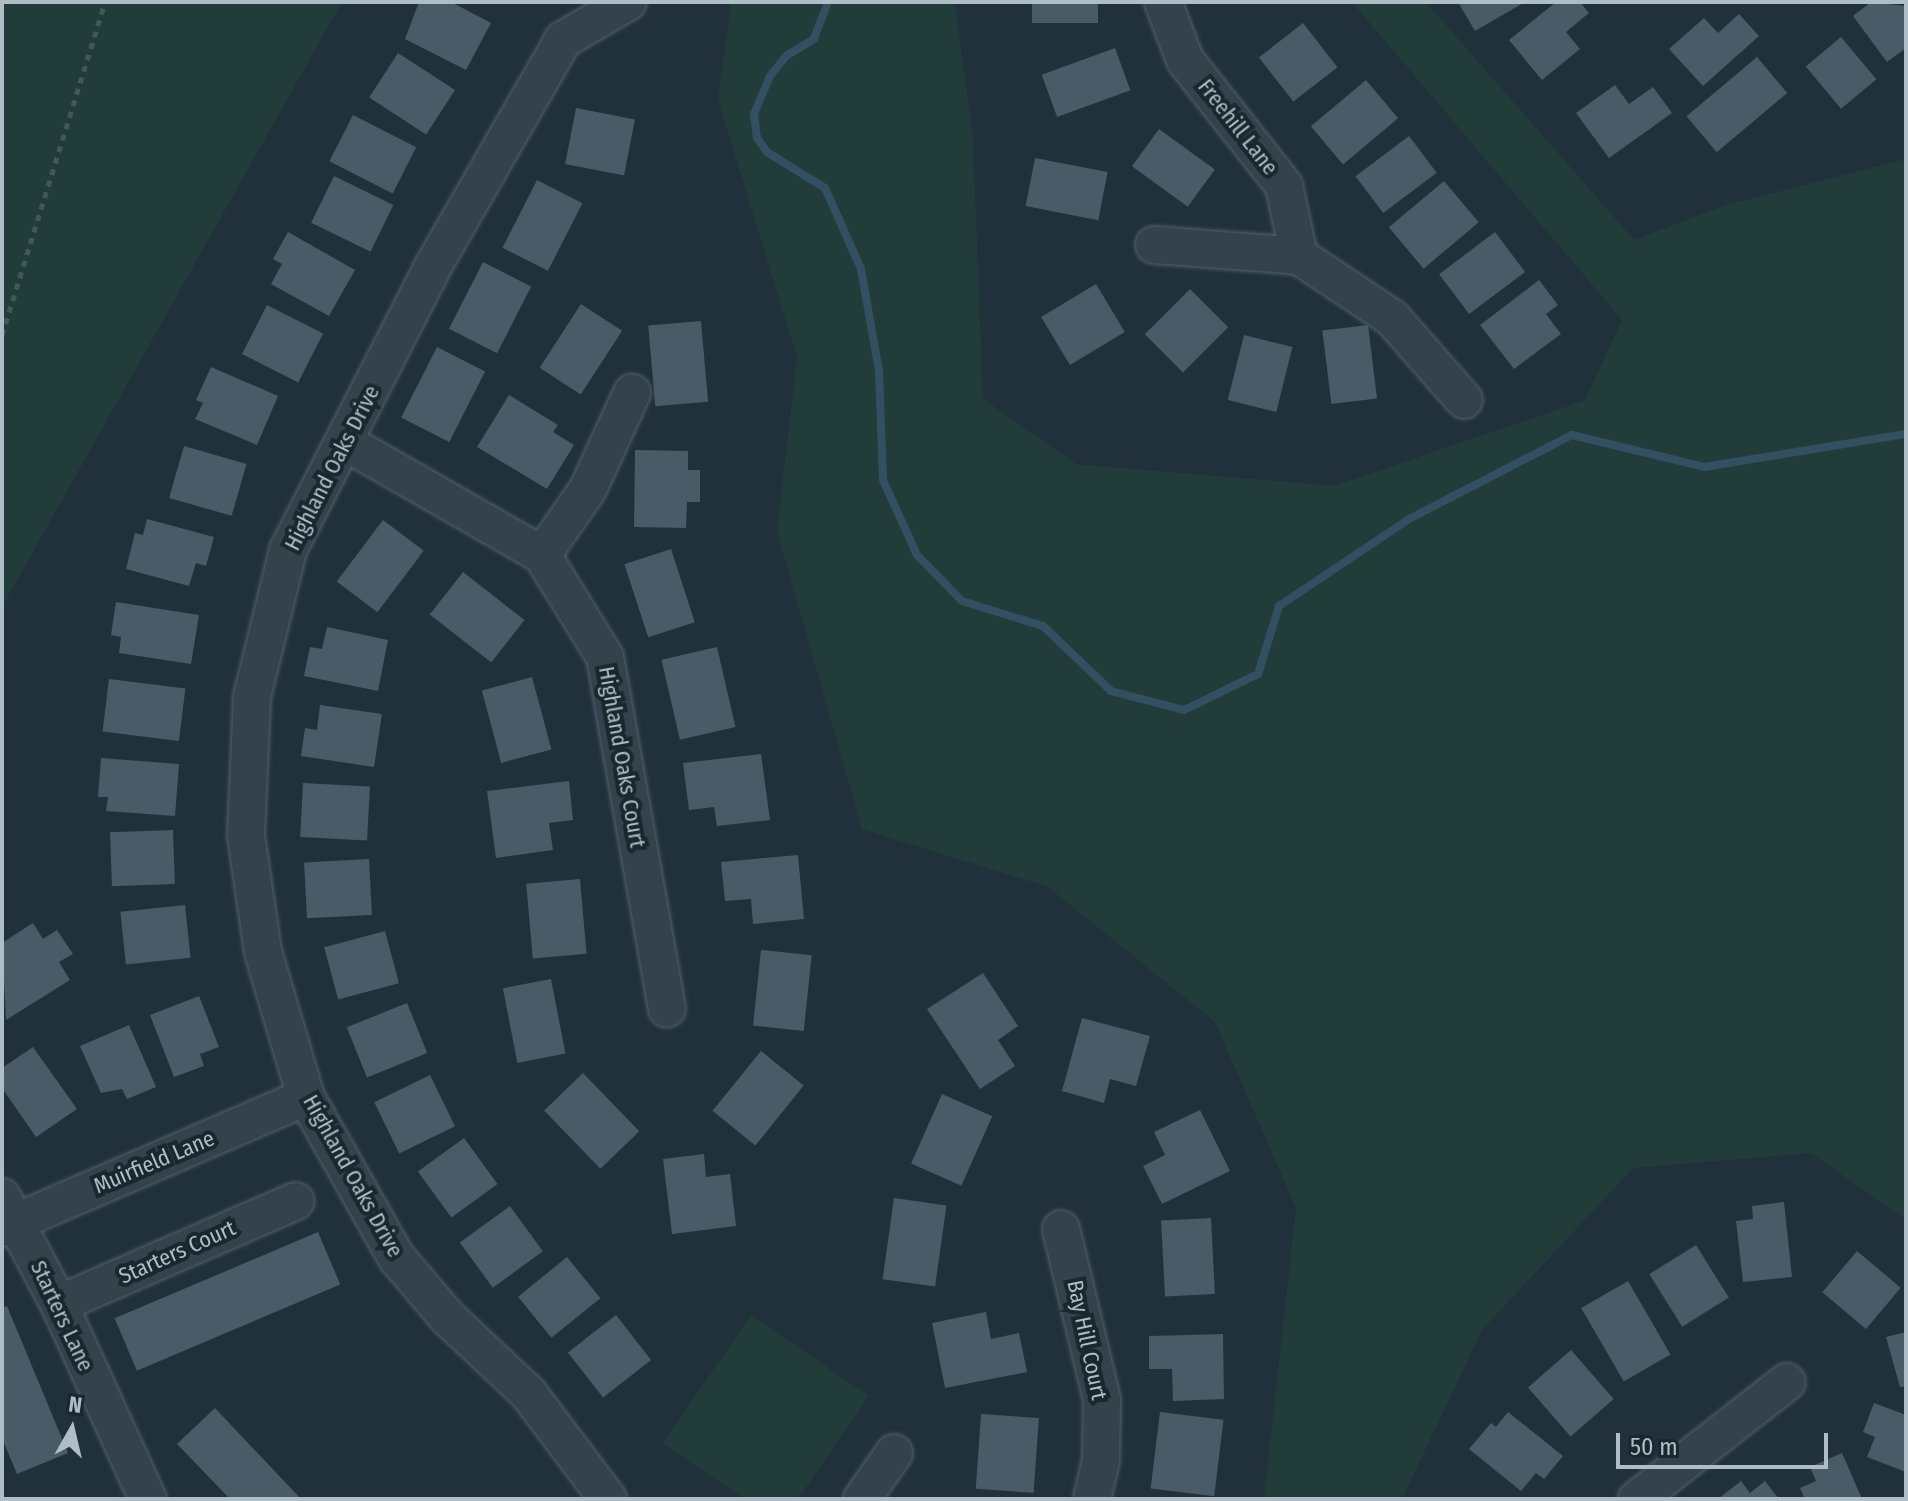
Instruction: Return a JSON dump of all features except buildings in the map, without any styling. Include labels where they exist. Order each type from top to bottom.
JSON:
[{"type":"street","name":"Freehill Lane","points":[[1163,2],[1185,60],[1284,186],[1299,256]]},
{"type":"street","name":"Highland Oaks Drive","points":[[608,1499],[528,1393],[448,1318],[396,1257],[306,1097],[263,952],[246,835],[252,697],[288,550],[432,268],[563,40],[628,4]]},
{"type":"street","points":[[1154,245],[1299,256],[1392,318],[1464,400]]},
{"type":"street","points":[[542,555],[588,489],[632,393]]},
{"type":"street","name":"Highland Oaks Court","points":[[345,442],[542,555],[605,657],[667,1009]]},
{"type":"street","name":"Muirfield Lane","points":[[7,1215],[306,1097]]},
{"type":"street","name":"Starters Court","points":[[59,1304],[296,1201]]},
{"type":"street","name":"Starters Lane","points":[[7,1215],[59,1304],[148,1499]]},
{"type":"street","name":"Bay Hill Court","points":[[1061,1229],[1102,1400],[1101,1460],[1092,1499]]},
{"type":"street","points":[[1637,1499],[1787,1382]]},
{"type":"street","points":[[862,1499],[894,1453]]},
{"type":"path","points":[[2,335],[105,2]]},
{"type":"green space","points":[[2,2],[342,2],[2,607]]},
{"type":"green space","points":[[731,2],[955,2],[973,140],[983,399],[1076,464],[1334,486],[1585,400],[1622,320],[1352,2],[1426,2],[1634,240],[1726,205],[1906,159],[1906,1220],[1811,1153],[1633,1168],[1482,1330],[1402,1499],[1264,1499],[1296,1208],[1215,1022],[1048,887],[862,829],[777,531],[797,357],[718,100]]},
{"type":"green space","points":[[751,1315],[869,1396],[798,1499],[744,1499],[663,1443]]},
{"type":"waterway","points":[[828,2],[814,39],[787,55],[770,76],[754,114],[757,138],[767,152],[825,188],[861,269],[879,371],[883,480],[917,555],[962,601],[1043,626],[1111,691],[1184,710],[1258,674],[1279,606],[1409,519],[1572,435],[1704,467],[1906,434]]}]
